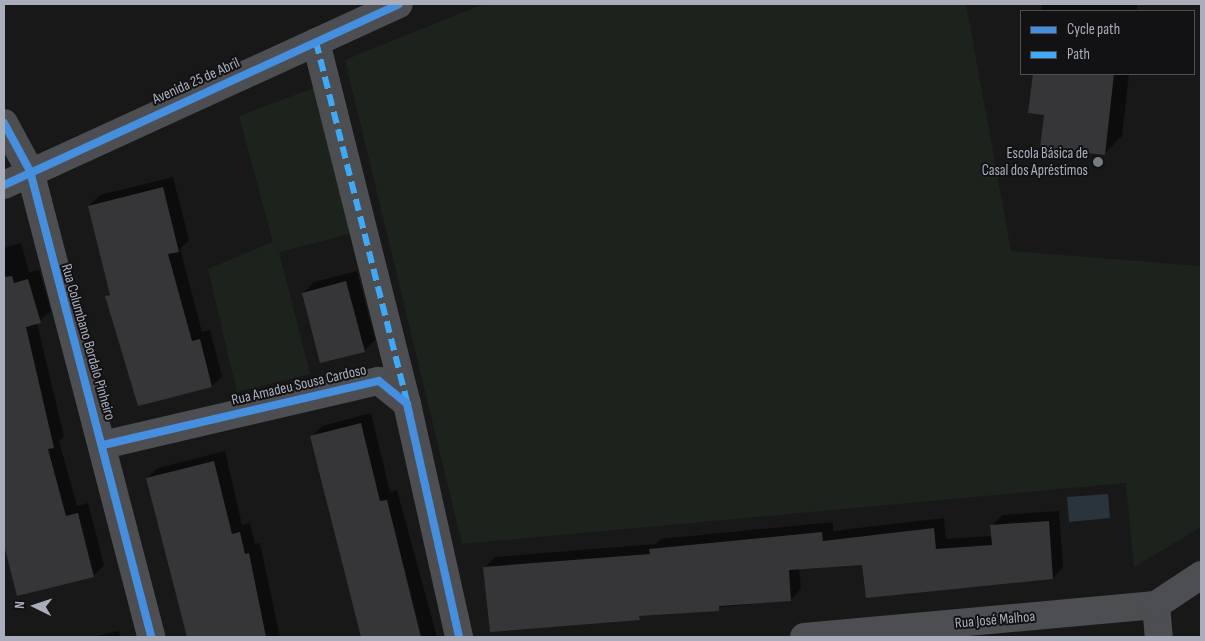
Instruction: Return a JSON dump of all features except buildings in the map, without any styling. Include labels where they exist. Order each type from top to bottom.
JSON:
[{"type":"street","name":"Avenida 25 de Abril","points":[[4,184],[399,4]]},
{"type":"street","points":[[316,42],[407,404],[459,637]]},
{"type":"street","name":"Rua Columbano Bordalo Pinheiro","points":[[4,123],[30,171],[47,248],[103,445],[151,637]]},
{"type":"street","name":"Rua Amadeu Sousa Cardoso","points":[[103,445],[379,381],[407,404]]},
{"type":"street","points":[[1159,637],[1156,605],[1201,575]]},
{"type":"street","name":"Rua José Malhoa","points":[[804,637],[1156,605]]},
{"type":"shaded area","points":[[484,4],[966,4],[1011,251],[1201,266],[1201,527],[1134,567],[1126,483],[462,544],[345,60]]},
{"type":"shaded area","points":[[316,87],[353,233],[279,252],[310,374],[237,392],[208,269],[273,242],[239,116]]},
{"type":"shaded area","points":[[1108,494],[1110,518],[1069,522],[1067,497]]},
{"type":"marked path","points":[[316,42],[407,402]]},
{"type":"cycle path","points":[[4,185],[399,4]]},
{"type":"cycle path","points":[[4,123],[30,171],[151,637]]},
{"type":"cycle path","points":[[103,445],[379,381],[407,404],[459,637]]},
{"type":"place","name":"Escola Básica de Casal dos Apréstimos","points":[[1098,162]]}]
